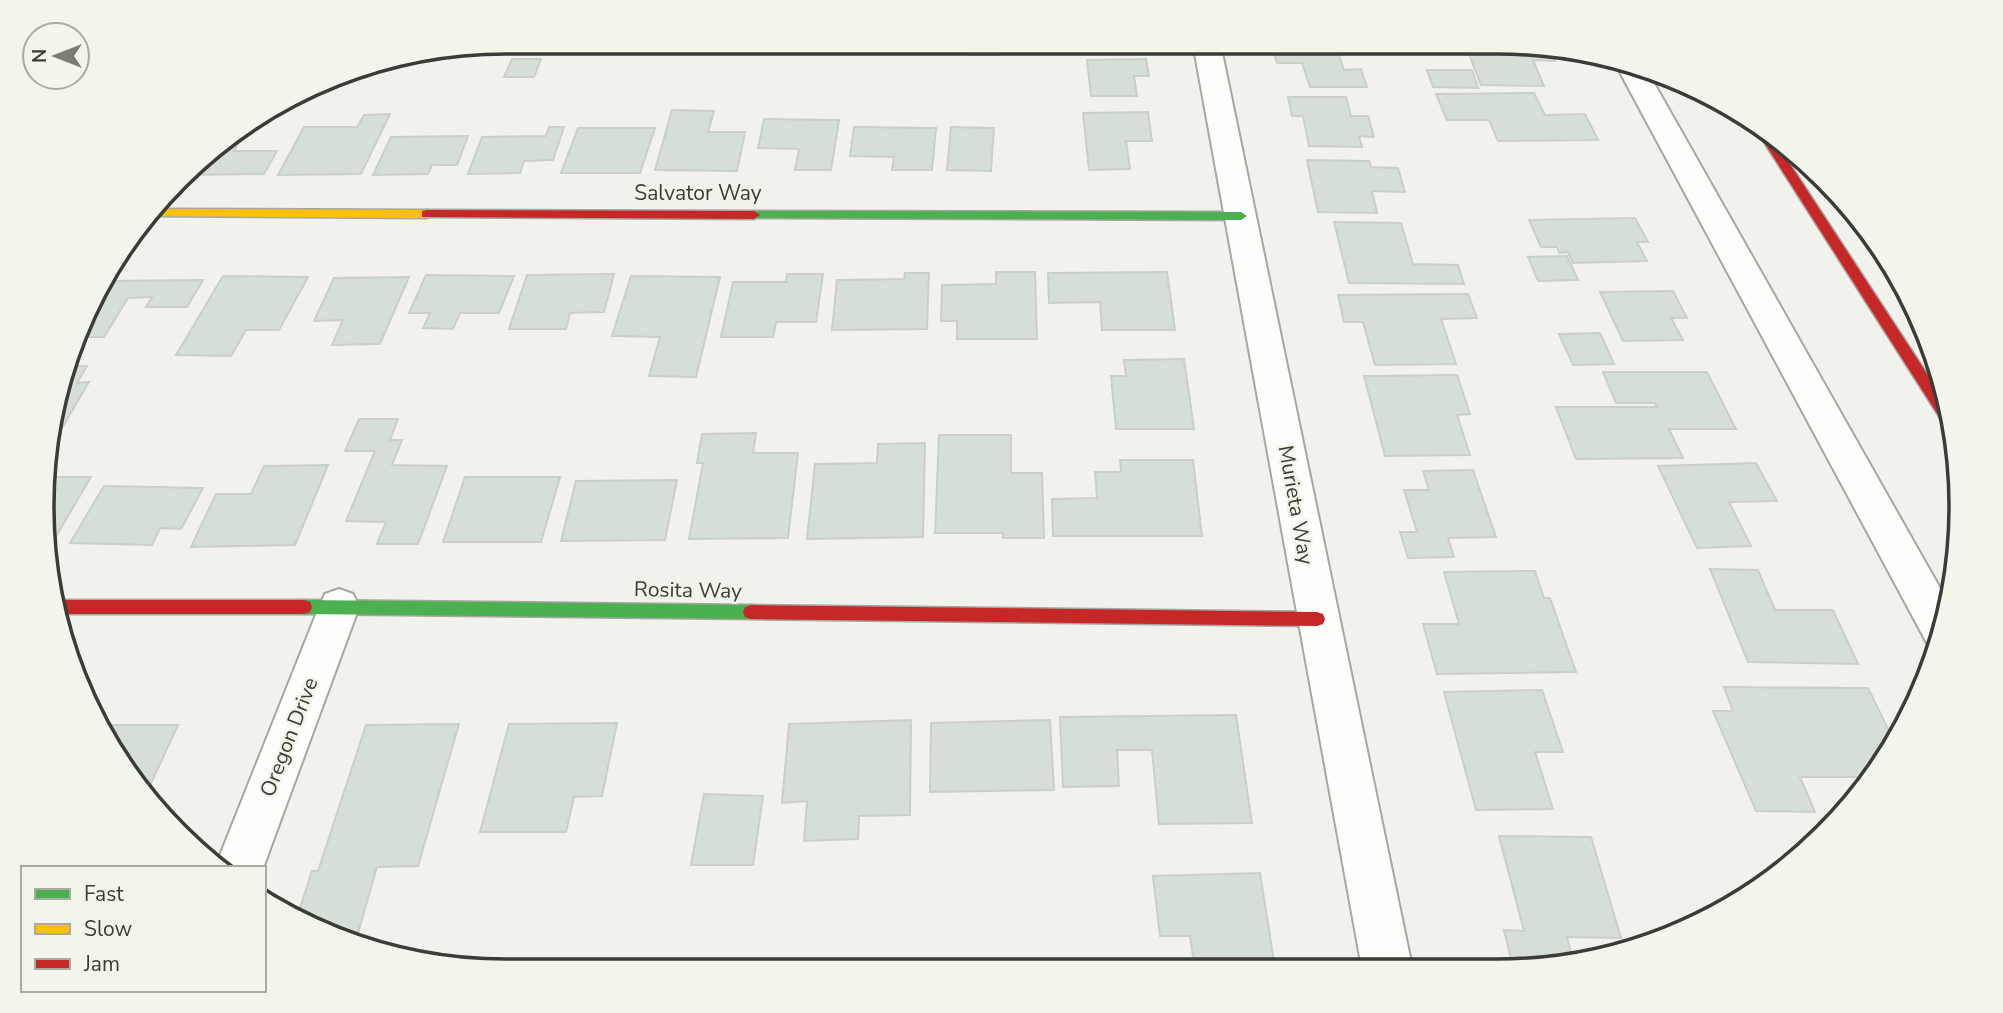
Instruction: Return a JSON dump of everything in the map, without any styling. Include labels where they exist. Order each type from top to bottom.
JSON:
[{"type":"street","name":"Murieta Way","points":[[1208,54],[1385,959]]},
{"type":"street","points":[[1636,76],[1935,617]]},
{"type":"street","points":[[1796,167],[1935,397]]},
{"type":"street","name":"Salvator Way","points":[[162,213],[1241,216]]},
{"type":"street","name":"Rosita Way","points":[[66,607],[339,607],[1317,619]]},
{"type":"street","name":"Oregon Drive","points":[[240,866],[339,607]]},
{"type":"building","points":[[967,54],[1000,54],[1000,55]]},
{"type":"building","points":[[1274,54],[1339,54],[1344,70],[1361,69],[1367,87],[1310,87],[1302,63],[1277,63]]},
{"type":"building","points":[[1469,54],[1526,55],[1554,58],[1555,61],[1533,60],[1544,86],[1481,85]]},
{"type":"building","points":[[512,59],[541,59],[534,77],[504,77]]},
{"type":"building","points":[[1146,59],[1149,76],[1134,76],[1137,96],[1091,96],[1087,60]]},
{"type":"building","points":[[1427,70],[1472,70],[1478,88],[1433,87]]},
{"type":"building","points":[[1534,93],[1545,115],[1585,114],[1598,140],[1498,141],[1489,120],[1447,120],[1436,94]]},
{"type":"building","points":[[1288,97],[1346,97],[1351,116],[1368,116],[1374,137],[1359,136],[1362,147],[1309,146],[1303,116],[1292,116]]},
{"type":"building","points":[[672,110],[714,111],[708,132],[745,132],[737,171],[655,170]]},
{"type":"building","points":[[1148,112],[1152,141],[1126,141],[1130,169],[1089,170],[1083,113]]},
{"type":"building","points":[[390,114],[361,174],[278,175],[304,127],[357,127],[364,115]]},
{"type":"building","points":[[764,119],[839,120],[831,170],[795,170],[799,149],[758,148]]},
{"type":"building","points":[[549,127],[564,127],[553,160],[524,161],[520,173],[468,174],[482,137],[546,136]]},
{"type":"building","points":[[854,127],[936,128],[932,170],[892,170],[894,157],[850,156]]},
{"type":"building","points":[[951,127],[994,128],[991,171],[947,170]]},
{"type":"building","points":[[578,128],[655,128],[640,173],[561,173]]},
{"type":"building","points":[[468,136],[457,165],[432,165],[428,174],[373,175],[391,137]]},
{"type":"building","points":[[239,142],[234,151],[277,151],[264,174],[199,175]]},
{"type":"building","points":[[1307,160],[1369,161],[1371,167],[1398,168],[1405,192],[1372,191],[1377,213],[1318,212]]},
{"type":"building","points":[[1635,218],[1648,242],[1637,242],[1647,261],[1573,263],[1568,252],[1559,253],[1557,247],[1541,247],[1529,220]]},
{"type":"building","points":[[1334,222],[1401,223],[1413,264],[1458,265],[1464,284],[1349,283]]},
{"type":"building","points":[[1567,256],[1578,280],[1538,281],[1528,257]]},
{"type":"building","points":[[996,272],[1035,272],[1037,339],[957,339],[957,321],[941,321],[942,285],[996,284]]},
{"type":"building","points":[[1167,272],[1175,330],[1102,330],[1100,302],[1049,303],[1048,273]]},
{"type":"building","points":[[905,273],[929,273],[927,329],[832,330],[837,280],[904,279]]},
{"type":"building","points":[[614,274],[604,312],[570,313],[566,329],[509,329],[527,275]]},
{"type":"building","points":[[787,274],[823,274],[816,322],[776,322],[773,337],[721,337],[733,282],[786,282]]},
{"type":"building","points":[[426,275],[514,276],[499,313],[460,313],[453,329],[423,328],[430,313],[409,313]]},
{"type":"building","points":[[223,276],[308,277],[279,330],[246,330],[231,356],[176,355]]},
{"type":"building","points":[[631,276],[720,277],[696,377],[649,376],[660,337],[612,336]]},
{"type":"building","points":[[409,277],[380,344],[332,345],[343,320],[314,321],[334,278]]},
{"type":"building","points":[[203,280],[187,307],[146,307],[152,297],[128,298],[104,337],[87,337],[115,281]]},
{"type":"building","points":[[1673,291],[1687,318],[1671,318],[1683,340],[1623,341],[1600,292]]},
{"type":"building","points":[[1468,294],[1477,318],[1441,319],[1456,364],[1375,365],[1363,322],[1344,322],[1338,295]]},
{"type":"building","points":[[1600,333],[1614,364],[1573,365],[1559,334]]},
{"type":"building","points":[[1184,359],[1194,429],[1116,429],[1111,376],[1126,376],[1124,360]]},
{"type":"building","points":[[77,366],[87,366],[77,383],[89,382],[61,430]]},
{"type":"building","points":[[1603,372],[1707,372],[1736,429],[1669,429],[1683,458],[1576,459],[1556,407],[1657,407],[1655,403],[1616,403]]},
{"type":"building","points":[[1457,375],[1470,414],[1457,415],[1470,455],[1385,456],[1364,376]]},
{"type":"building","points":[[359,419],[398,419],[390,440],[402,440],[392,465],[447,466],[418,544],[377,544],[386,522],[346,521],[375,451],[345,451]]},
{"type":"building","points":[[756,433],[753,453],[798,453],[788,538],[689,539],[703,463],[697,463],[702,434]]},
{"type":"building","points":[[939,435],[1011,435],[1011,473],[1042,473],[1044,538],[1003,538],[1003,533],[935,533]]},
{"type":"building","points":[[925,443],[923,537],[807,539],[815,464],[877,463],[878,444]]},
{"type":"building","points":[[1120,460],[1193,460],[1202,536],[1053,536],[1052,499],[1097,498],[1095,472],[1121,472]]},
{"type":"building","points":[[1756,463],[1777,501],[1729,502],[1751,546],[1697,548],[1658,466]]},
{"type":"building","points":[[328,465],[295,545],[191,547],[216,494],[251,494],[264,466]]},
{"type":"building","points":[[1473,470],[1496,537],[1448,538],[1454,557],[1408,558],[1400,532],[1417,532],[1404,490],[1429,490],[1423,471]]},
{"type":"building","points":[[55,477],[91,477],[55,538]]},
{"type":"building","points":[[465,477],[560,477],[541,542],[443,542]]},
{"type":"building","points":[[677,480],[665,540],[561,541],[576,481]]},
{"type":"building","points":[[104,486],[203,488],[181,529],[160,528],[152,545],[70,543]]},
{"type":"building","points":[[1710,569],[1758,570],[1775,610],[1833,610],[1858,664],[1748,662]]},
{"type":"building","points":[[1535,571],[1544,598],[1550,598],[1576,672],[1437,674],[1423,624],[1459,624],[1444,572]]},
{"type":"building","points":[[1724,687],[1868,688],[1889,731],[1859,777],[1800,777],[1815,812],[1756,811],[1713,711],[1733,711]]},
{"type":"building","points":[[1542,690],[1563,752],[1535,752],[1553,809],[1476,810],[1444,692]]},
{"type":"building","points":[[1236,715],[1252,823],[1159,824],[1152,750],[1117,750],[1119,786],[1063,787],[1060,717]]},
{"type":"building","points":[[911,720],[910,815],[859,816],[858,839],[804,841],[807,801],[782,803],[789,724]]},
{"type":"building","points":[[1050,720],[1054,790],[930,792],[931,723]]},
{"type":"building","points":[[617,723],[602,796],[574,797],[566,832],[480,832],[509,724]]},
{"type":"building","points":[[459,724],[418,866],[377,867],[356,933],[300,909],[312,871],[318,871],[366,725]]},
{"type":"building","points":[[111,725],[178,725],[150,785]]},
{"type":"building","points":[[704,794],[763,796],[753,865],[691,865]]},
{"type":"building","points":[[1499,836],[1591,837],[1621,938],[1567,937],[1571,952],[1511,959],[1504,930],[1524,931]]},
{"type":"building","points":[[1260,873],[1274,959],[1193,959],[1190,936],[1160,936],[1153,876]]},
{"type":"traffic: fast","points":[[754,215],[1241,216]]},
{"type":"traffic: fast","points":[[304,607],[751,612]]},
{"type":"traffic: slow","points":[[162,213],[427,214]]},
{"type":"traffic: jam","points":[[1776,151],[1935,399]]},
{"type":"traffic: jam","points":[[427,214],[754,215]]},
{"type":"traffic: jam","points":[[66,607],[304,607]]},
{"type":"traffic: jam","points":[[751,612],[1317,619]]}]
